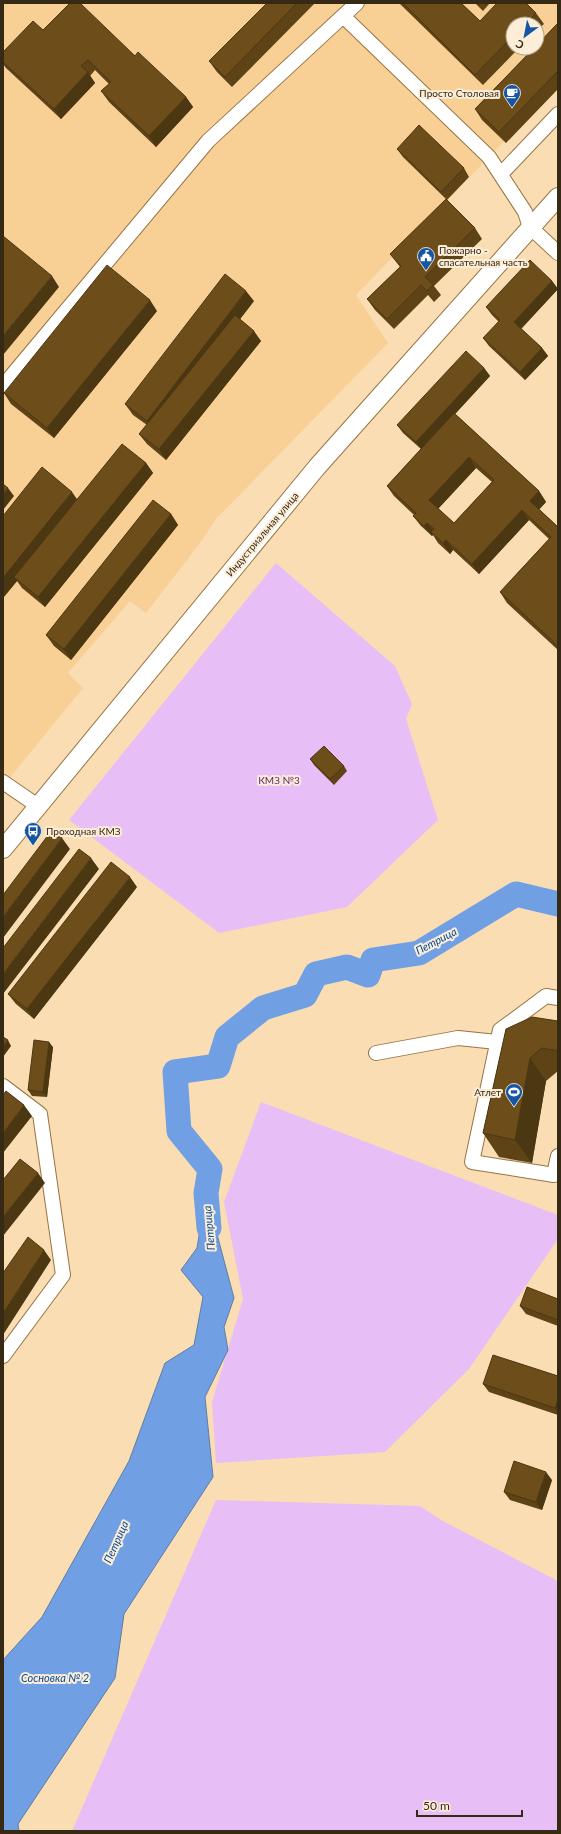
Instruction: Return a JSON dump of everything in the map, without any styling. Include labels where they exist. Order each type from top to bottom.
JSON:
[{"type":"main road","name":"Индустриальная улица","points":[[3,849],[317,467],[558,197]]},
{"type":"street","points":[[3,386],[208,141],[357,3]]},
{"type":"street","points":[[344,16],[489,157],[525,212],[530,227],[558,252]]},
{"type":"street","points":[[501,174],[558,114]]},
{"type":"street","points":[[3,782],[38,806]]},
{"type":"street","points":[[558,998],[546,996],[500,1030],[472,1162],[554,1175],[558,1156]]},
{"type":"street","points":[[376,1053],[458,1038],[497,1042]]},
{"type":"street","points":[[3,1086],[40,1114],[63,1276],[3,1356]]},
{"type":"shaded area","points":[[3,3],[558,3],[558,89],[506,143],[504,141],[356,295],[388,343],[216,519],[200,543],[146,613],[130,601],[68,673],[83,688],[3,786]]},
{"type":"green space","name":"КМЗ №3","points":[[276,563],[395,666],[412,704],[406,719],[438,820],[347,907],[219,933],[69,820]]},
{"type":"green space","points":[[261,1102],[558,1215],[558,1239],[469,1369],[385,1452],[216,1463],[212,1402],[243,1299],[224,1202]]},
{"type":"green space","points":[[216,1500],[420,1506],[441,1520],[558,1581],[558,1831],[72,1831]]},
{"type":"water","name":"Сосновка № 2","points":[[206,1193],[234,1298],[224,1327],[228,1350],[205,1397],[213,1477],[124,1614],[115,1678],[18,1824],[19,1831],[3,1831],[3,1660],[42,1617],[129,1461],[165,1363],[194,1345],[203,1297],[181,1270],[197,1248]]},
{"type":"building","points":[[70,3],[80,3],[135,56],[138,52],[186,97],[149,136],[101,91],[111,82],[88,60],[81,66],[88,72],[54,109],[3,62],[3,52],[33,21],[43,30]]},
{"type":"building","points":[[267,3],[297,3],[225,77],[209,61]]},
{"type":"building","points":[[403,3],[461,3],[480,21],[497,3],[526,3],[536,13],[533,16],[505,16],[505,44],[475,75]]},
{"type":"building","points":[[558,23],[558,71],[499,132],[475,109],[526,56],[545,56],[545,37]]},
{"type":"building","points":[[419,125],[464,168],[441,192],[397,149]]},
{"type":"building","name":"Пожарно - спасательная часть","points":[[446,199],[475,228],[425,277],[433,285],[427,291],[421,285],[387,319],[367,299],[401,266],[390,254]]},
{"type":"building","points":[[3,236],[52,276],[3,336]]},
{"type":"building","points":[[530,260],[552,281],[514,322],[542,348],[520,372],[483,338],[500,320],[486,307]]},
{"type":"building","points":[[107,265],[150,300],[47,428],[4,393]]},
{"type":"building","points":[[225,274],[246,291],[147,421],[125,404]]},
{"type":"building","points":[[235,315],[254,331],[159,449],[139,434]]},
{"type":"building","points":[[466,351],[484,368],[416,442],[397,425]]},
{"type":"building","points":[[454,413],[539,491],[530,501],[558,527],[558,646],[500,592],[551,537],[522,510],[472,564],[446,540],[443,543],[431,532],[434,529],[427,523],[424,526],[413,516],[416,513],[387,486]],"holes":[[[469,457],[494,480],[454,523],[429,500]]]},
{"type":"building","points":[[122,444],[146,463],[38,597],[14,577]]},
{"type":"building","points":[[42,467],[72,492],[3,578],[3,516]]},
{"type":"building","points":[[3,484],[8,488],[3,494]]},
{"type":"building","points":[[153,500],[171,514],[64,649],[46,635]]},
{"type":"building","points":[[324,746],[344,766],[330,779],[310,759]]},
{"type":"building","points":[[52,830],[62,838],[3,917],[3,895]]},
{"type":"building","points":[[79,849],[91,858],[3,974],[3,948]]},
{"type":"building","points":[[111,862],[130,877],[27,1009],[8,994]]},
{"type":"building","points":[[532,1017],[558,1021],[558,1051],[542,1048],[530,1058],[515,1140],[483,1133],[506,1029]]},
{"type":"building","points":[[3,1037],[8,1040],[3,1046]]},
{"type":"building","points":[[34,1040],[49,1042],[43,1092],[28,1090]]},
{"type":"building","points":[[6,1091],[24,1105],[3,1133],[3,1095]]},
{"type":"building","points":[[20,1159],[38,1173],[3,1217],[3,1180]]},
{"type":"building","points":[[28,1237],[44,1250],[3,1313],[3,1273]]},
{"type":"building","points":[[527,1287],[558,1299],[558,1320],[520,1306]]},
{"type":"building","points":[[493,1355],[558,1376],[558,1400],[555,1408],[483,1384]]},
{"type":"building","points":[[514,1461],[546,1472],[536,1502],[504,1492]]},
{"type":"waterway","name":"Петрица","points":[[209,1228],[206,1193],[210,1169],[179,1131],[175,1072],[218,1066],[227,1037],[263,1008],[305,995],[316,974],[347,967],[368,975],[373,960],[419,953],[516,894],[558,904]]},
{"type":"place","name":"Просто Столовая","points":[[512,108]]},
{"type":"place","name":"Пожарно - спасательная часть","points":[[426,271]]},
{"type":"place","name":"Проходная КМЗ","points":[[33,846]]},
{"type":"place","name":"Атлет","points":[[514,1107]]}]
